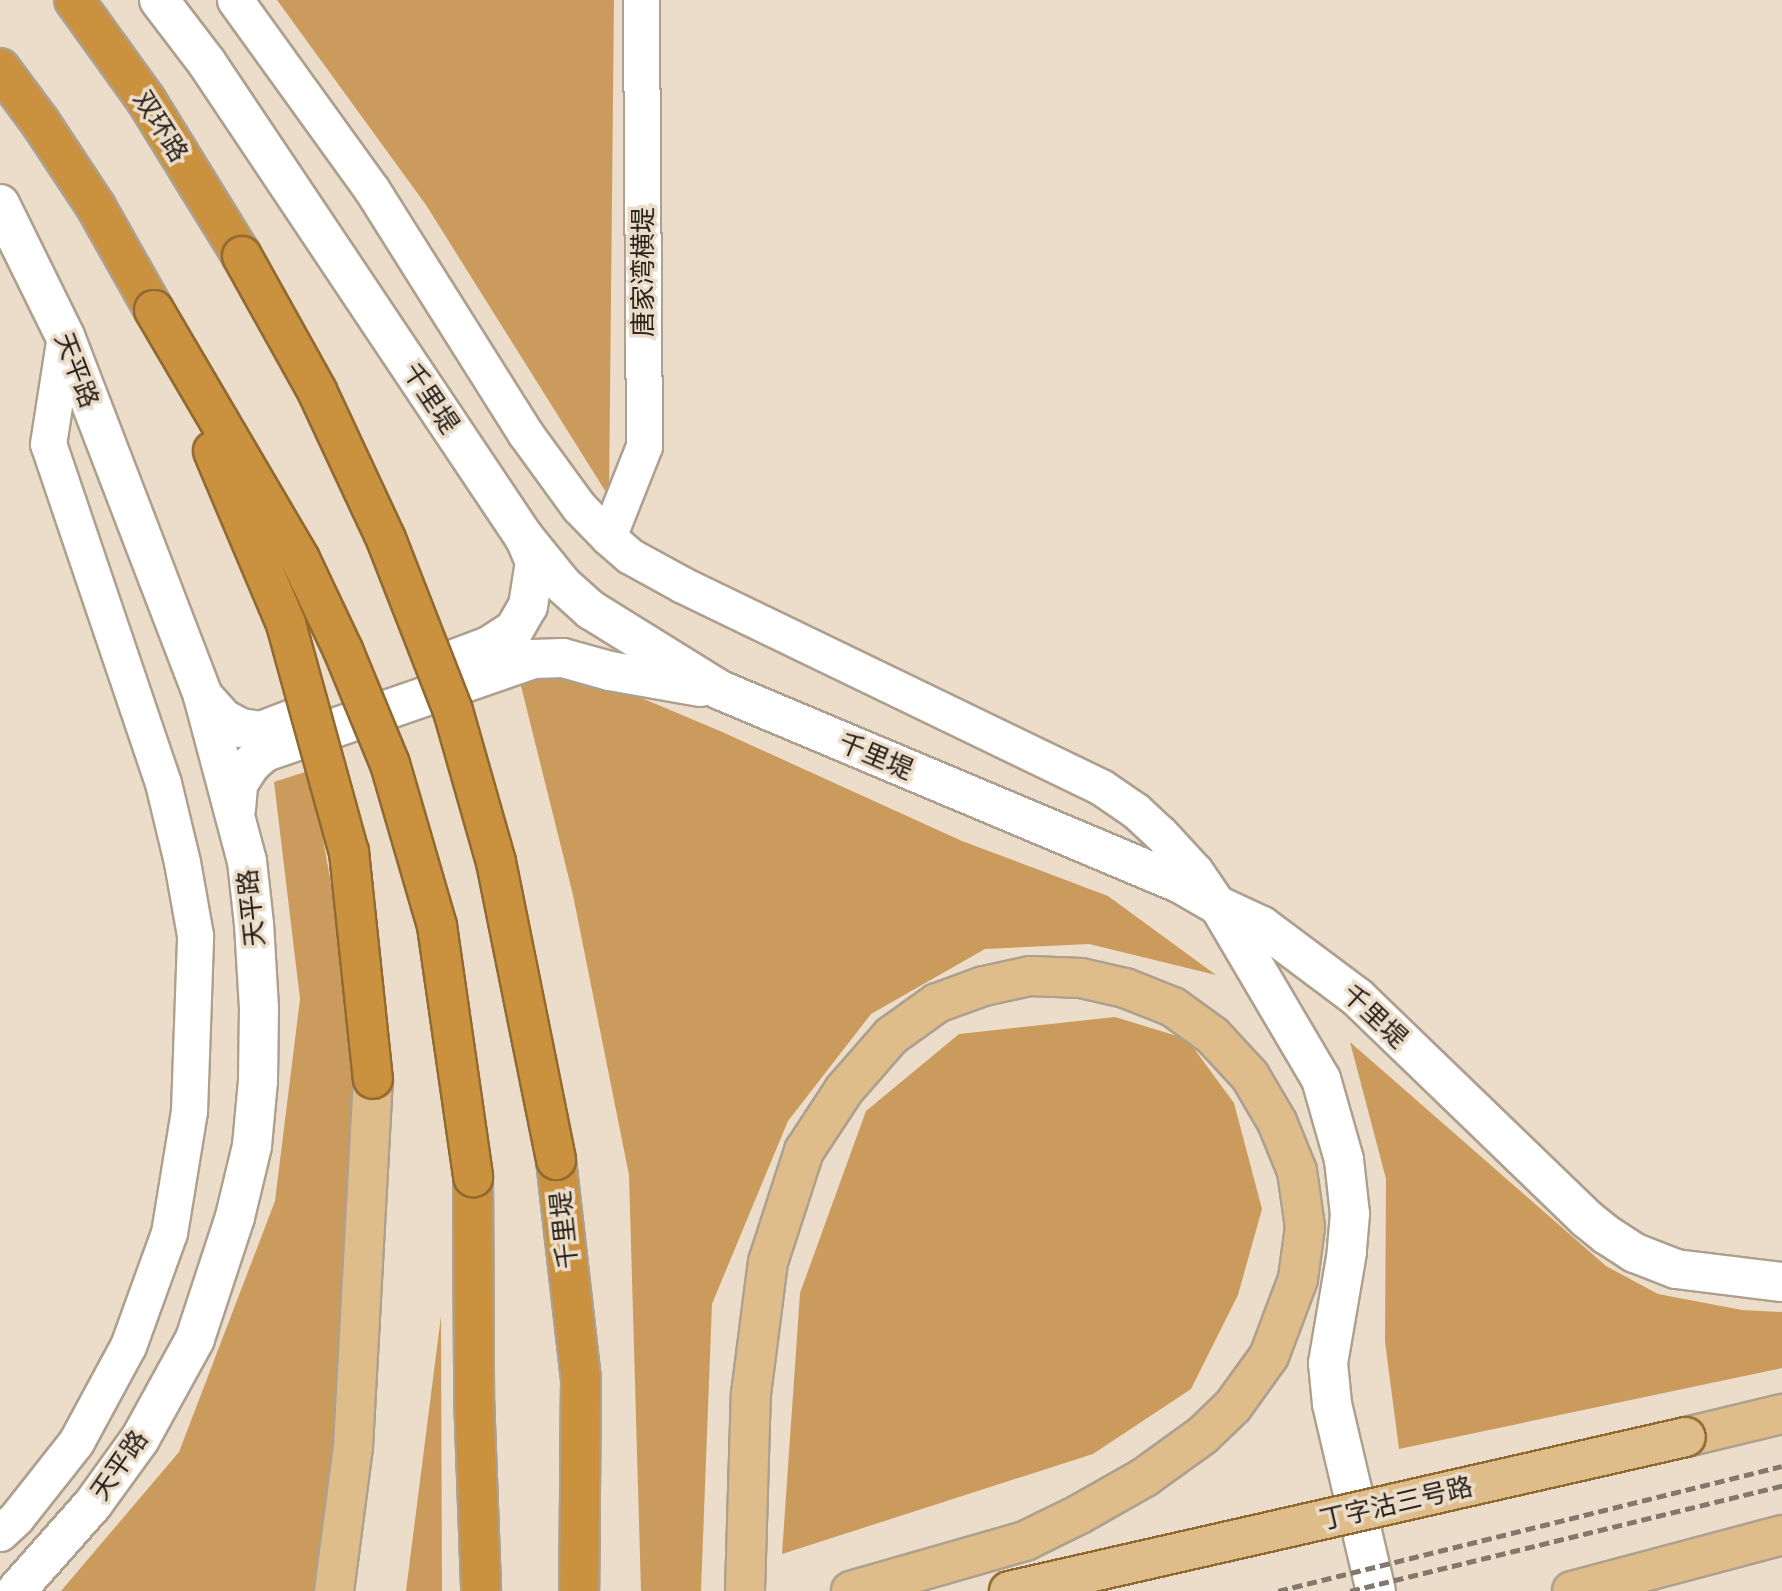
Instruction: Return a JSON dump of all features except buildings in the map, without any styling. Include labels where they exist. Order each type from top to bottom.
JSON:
[{"type":"highway","name":"双环路","points":[[74,0],[146,100],[242,256]]},
{"type":"highway","points":[[0,68],[40,122],[96,207],[300,559],[343,650],[390,764],[437,926],[473,1177],[474,1396],[481,1591]]},
{"type":"highway","name":"千里堤","points":[[242,256],[317,391],[386,539],[453,711],[496,862],[556,1160],[581,1379],[579,1591]]},
{"type":"highway","points":[[154,310],[290,638],[349,852],[373,1079]]},
{"type":"main road","points":[[744,1591],[751,1394],[768,1262],[804,1152],[844,1090],[891,1036],[937,1003],[984,986],[1030,976],[1081,978],[1125,988],[1173,1007],[1213,1036],[1250,1076],[1277,1122],[1297,1171],[1305,1227],[1298,1279],[1269,1356],[1233,1406],[1203,1435],[1145,1476],[1025,1541],[850,1591]]},
{"type":"main road","points":[[334,1591],[354,1447],[373,1079]]},
{"type":"main road","name":"丁字沽三号路","points":[[1009,1591],[1782,1414]]},
{"type":"main road","points":[[1572,1591],[1782,1535]]},
{"type":"street","name":"千里堤","points":[[159,0],[207,63],[524,537],[563,585],[591,610],[720,690],[1181,884],[1262,926],[1357,997],[1587,1219],[1607,1235],[1635,1253],[1676,1269],[1782,1282]]},
{"type":"street","points":[[235,0],[372,190],[525,433],[579,507],[608,537],[630,556],[683,584],[1101,787],[1160,833],[1195,871],[1219,906],[1321,1079],[1344,1160],[1350,1214],[1347,1252],[1328,1363],[1332,1404],[1376,1591]]},
{"type":"street","name":"唐家湾横堤","points":[[608,537],[644,446],[641,0]]},
{"type":"street","name":"天平路","points":[[0,204],[65,336],[203,696],[236,809],[253,911],[259,1009],[258,1081],[252,1146],[235,1217],[195,1339],[140,1439],[93,1504],[16,1591]]},
{"type":"street","points":[[0,1533],[16,1518],[76,1442],[128,1346],[169,1233],[189,1111],[195,935],[183,862],[163,783],[48,444],[65,336]]},
{"type":"street","points":[[203,696],[224,719],[241,728],[261,731],[489,646],[514,630],[528,606],[535,562],[524,537]]},
{"type":"street","points":[[236,809],[238,784],[251,764],[265,752],[533,659],[563,658],[610,671],[720,690]]},
{"type":"shaded area","points":[[277,0],[614,0],[609,497],[426,205]]},
{"type":"shaded area","points":[[563,665],[720,731],[962,841],[1108,896],[1216,975],[1089,944],[985,949],[871,1014],[788,1121],[712,1304],[701,1591],[641,1591],[629,1175],[573,895],[519,678]]},
{"type":"shaded area","points":[[311,770],[353,1010],[353,1275],[325,1591],[61,1591],[179,1452],[275,1201],[300,999],[274,782]]},
{"type":"shaded area","points":[[1115,1017],[1187,1039],[1234,1103],[1262,1209],[1238,1295],[1191,1389],[1093,1454],[782,1554],[800,1293],[866,1111],[959,1034]]},
{"type":"shaded area","points":[[1350,1042],[1606,1266],[1658,1294],[1742,1310],[1782,1312],[1782,1368],[1399,1449],[1385,1342],[1386,1179]]},
{"type":"shaded area","points":[[441,1316],[442,1591],[406,1591]]},
{"type":"railway","points":[[1278,1591],[1782,1466]]},
{"type":"railway","points":[[1350,1591],[1782,1486]]}]
